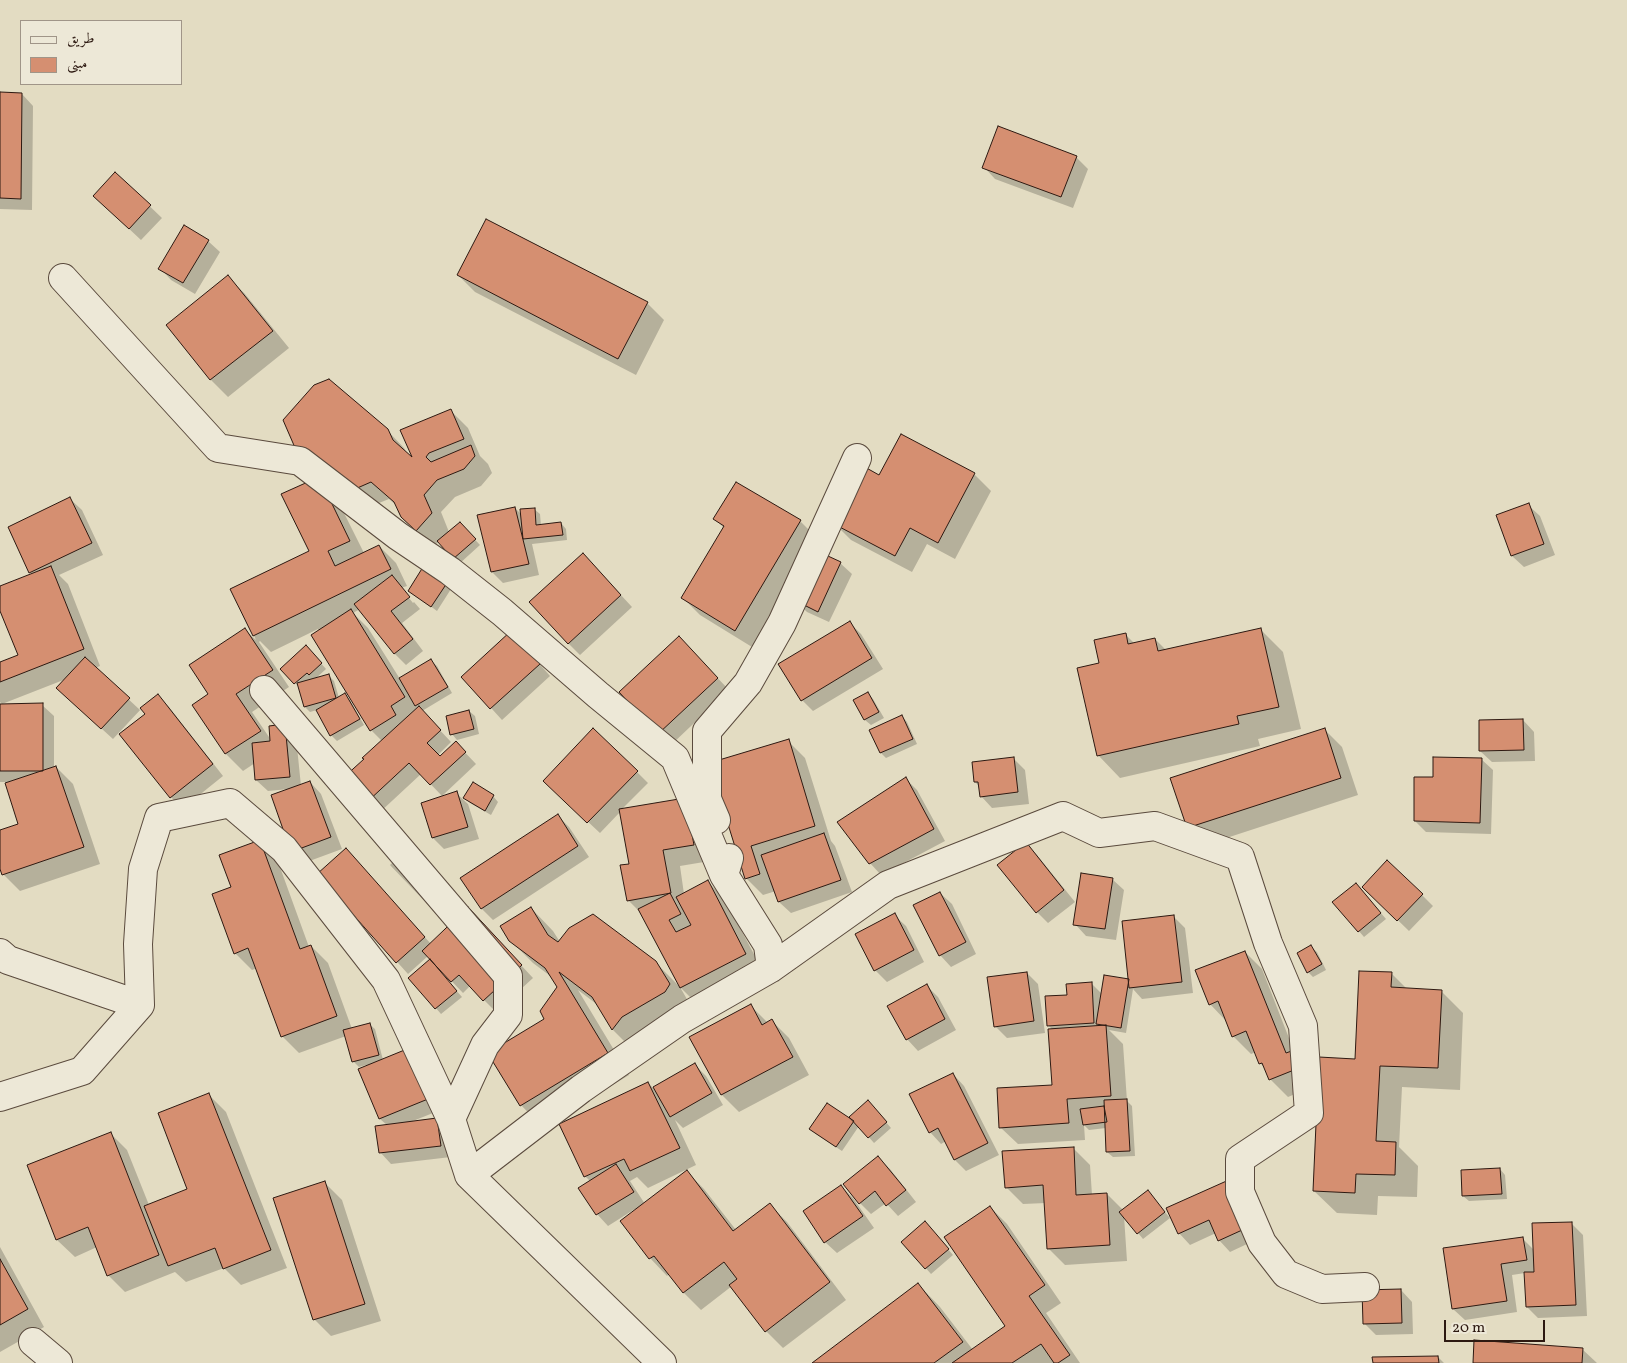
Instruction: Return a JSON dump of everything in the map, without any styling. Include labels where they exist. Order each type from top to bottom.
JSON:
[{"type":"street","points":[[63,278],[218,448],[300,460],[398,536],[450,571],[502,612],[598,695],[675,758],[724,875],[768,945],[771,968]]},
{"type":"street","points":[[724,875],[730,853],[707,799],[707,732],[748,683],[782,623],[857,458]]},
{"type":"street","points":[[264,690],[508,976],[508,1015],[485,1045],[451,1119]]},
{"type":"street","points":[[0,1097],[82,1071],[140,1005],[138,944],[143,869],[159,818],[230,803],[284,849],[386,980],[451,1119],[469,1175],[662,1363]]},
{"type":"street","points":[[469,1175],[581,1089],[667,1029],[771,968],[888,885],[1063,816],[1100,833],[1156,826],[1240,857],[1268,943],[1303,1026],[1309,1113],[1240,1158],[1240,1192],[1262,1243],[1286,1274],[1322,1289],[1365,1287]]},
{"type":"street","points":[[0,953],[8,960],[140,1005]]},
{"type":"street","points":[[33,1342],[58,1363]]},
{"type":"building","points":[[0,92],[22,93],[21,199],[0,198]]},
{"type":"building","points":[[998,126],[1077,156],[1061,197],[982,168]]},
{"type":"building","points":[[115,172],[151,205],[129,229],[93,196]]},
{"type":"building","points":[[486,219],[648,302],[618,359],[457,275]]},
{"type":"building","points":[[184,225],[209,240],[183,283],[158,269]]},
{"type":"building","points":[[228,275],[273,331],[210,380],[166,325]]},
{"type":"building","points":[[329,379],[388,429],[393,440],[412,457],[400,430],[451,409],[464,439],[429,453],[426,457],[431,462],[471,445],[475,456],[464,469],[437,480],[424,495],[432,513],[416,531],[401,517],[394,502],[371,482],[346,493],[296,450],[283,420],[314,385]]},
{"type":"building","points":[[901,434],[975,473],[938,543],[910,528],[895,556],[832,523],[863,466],[879,475]]},
{"type":"building","points":[[319,477],[350,541],[328,551],[335,566],[379,545],[391,569],[253,636],[230,589],[309,551],[281,494]]},
{"type":"building","points":[[736,482],[801,520],[735,631],[681,598],[724,526],[713,519]]},
{"type":"building","points":[[70,497],[92,543],[29,573],[8,527]]},
{"type":"building","points":[[1529,503],[1544,544],[1511,556],[1496,515]]},
{"type":"building","points":[[515,507],[529,564],[491,572],[477,515]]},
{"type":"building","points":[[535,508],[536,525],[561,522],[563,535],[523,539],[520,509]]},
{"type":"building","points":[[460,522],[476,539],[453,559],[437,541]]},
{"type":"building","points":[[817,551],[841,562],[818,612],[794,600]]},
{"type":"building","points":[[583,553],[621,595],[568,644],[529,602]]},
{"type":"building","points":[[51,566],[84,649],[0,682],[0,662],[18,655],[0,611],[0,586]]},
{"type":"building","points":[[423,567],[447,583],[431,607],[408,591]]},
{"type":"building","points":[[392,575],[410,597],[391,611],[413,639],[394,654],[354,604]]},
{"type":"building","points":[[351,609],[405,697],[391,706],[396,715],[370,731],[311,635]]},
{"type":"building","points":[[850,621],[872,658],[801,701],[778,664]]},
{"type":"building","points":[[245,628],[273,670],[236,694],[261,731],[225,754],[192,705],[208,694],[189,665]]},
{"type":"building","points":[[1261,628],[1279,707],[1237,716],[1239,724],[1097,756],[1077,668],[1099,663],[1094,640],[1126,633],[1128,644],[1155,638],[1158,651]]},
{"type":"building","points":[[511,631],[540,664],[490,709],[461,677]]},
{"type":"building","points":[[679,636],[718,678],[658,734],[619,692]]},
{"type":"building","points":[[306,645],[322,663],[309,675],[307,673],[294,684],[280,669]]},
{"type":"building","points":[[85,657],[130,698],[101,729],[56,688]]},
{"type":"building","points":[[431,659],[448,687],[415,706],[399,678]]},
{"type":"building","points":[[329,674],[336,698],[304,707],[297,683]]},
{"type":"building","points":[[868,692],[879,712],[864,720],[853,700]]},
{"type":"building","points":[[345,693],[360,719],[330,736],[316,710]]},
{"type":"building","points":[[158,694],[213,764],[170,798],[119,734],[145,714],[140,708]]},
{"type":"building","points":[[43,703],[43,771],[0,771],[0,704]]},
{"type":"building","points":[[419,706],[441,730],[427,743],[440,756],[456,741],[466,752],[430,785],[409,763],[366,803],[343,778]]},
{"type":"building","points":[[469,710],[474,729],[450,735],[446,716]]},
{"type":"building","points":[[902,715],[913,739],[880,753],[869,730]]},
{"type":"building","points":[[1523,719],[1524,750],[1479,751],[1479,720]]},
{"type":"building","points":[[285,724],[290,777],[255,780],[252,743],[270,741],[269,726]]},
{"type":"building","points":[[593,728],[638,771],[587,823],[543,781]]},
{"type":"building","points":[[1325,728],[1341,778],[1187,828],[1170,778]]},
{"type":"building","points":[[789,739],[815,826],[751,846],[760,874],[745,879],[709,763]]},
{"type":"building","points":[[1014,757],[1018,792],[980,797],[978,782],[974,782],[972,762]]},
{"type":"building","points":[[1433,757],[1482,758],[1480,823],[1414,821],[1414,777],[1433,777]]},
{"type":"building","points":[[56,766],[84,847],[2,875],[0,869],[0,830],[18,824],[5,783]]},
{"type":"building","points":[[906,777],[934,829],[869,864],[837,822]]},
{"type":"building","points":[[310,781],[331,837],[291,852],[271,795]]},
{"type":"building","points":[[473,782],[494,795],[485,811],[463,798]]},
{"type":"building","points":[[457,791],[468,827],[432,838],[421,803]]},
{"type":"building","points":[[685,798],[694,845],[663,850],[671,893],[627,901],[620,865],[629,864],[619,809]]},
{"type":"building","points":[[558,814],[578,846],[481,909],[460,878]]},
{"type":"building","points":[[824,833],[841,880],[778,902],[761,855]]},
{"type":"building","points":[[260,840],[300,949],[311,945],[337,1016],[281,1037],[248,948],[234,954],[212,894],[231,887],[219,855]]},
{"type":"building","points":[[1026,842],[1064,890],[1036,913],[997,865]]},
{"type":"building","points":[[346,848],[425,937],[396,963],[317,874]]},
{"type":"building","points":[[1387,860],[1423,894],[1397,921],[1362,887]]},
{"type":"building","points":[[1081,873],[1113,878],[1105,929],[1073,925]]},
{"type":"building","points":[[708,880],[746,954],[680,988],[638,909],[670,893],[681,914],[669,920],[676,932],[691,925],[676,897]]},
{"type":"building","points":[[1356,883],[1381,913],[1358,932],[1332,902]]},
{"type":"building","points":[[940,892],[966,942],[939,956],[913,905]]},
{"type":"building","points":[[468,907],[522,965],[483,1001],[459,975],[451,982],[422,951]]},
{"type":"building","points":[[531,907],[548,935],[558,942],[569,928],[593,914],[656,961],[670,984],[665,992],[622,1017],[612,1030],[592,997],[559,972],[608,1053],[520,1106],[490,1057],[496,1048],[544,1019],[540,1011],[557,987],[545,968],[509,941],[500,926]]},
{"type":"building","points":[[895,913],[914,950],[874,971],[855,934]]},
{"type":"building","points":[[1174,915],[1182,982],[1129,988],[1122,921]]},
{"type":"building","points":[[1311,945],[1322,964],[1307,973],[1297,953]]},
{"type":"building","points":[[1245,951],[1286,1053],[1297,1049],[1304,1066],[1269,1080],[1262,1063],[1259,1064],[1246,1031],[1232,1037],[1218,1001],[1209,1005],[1195,970]]},
{"type":"building","points":[[430,959],[457,991],[435,1009],[408,978]]},
{"type":"building","points":[[1359,971],[1392,972],[1391,987],[1442,990],[1438,1068],[1380,1066],[1376,1141],[1396,1142],[1395,1175],[1356,1174],[1355,1193],[1313,1191],[1319,1057],[1355,1059]]},
{"type":"building","points":[[1027,972],[1034,1021],[994,1027],[987,977]]},
{"type":"building","points":[[1104,975],[1129,979],[1121,1028],[1096,1024]]},
{"type":"building","points":[[1092,982],[1094,1023],[1047,1026],[1045,996],[1067,995],[1066,984]]},
{"type":"building","points":[[927,984],[945,1019],[906,1040],[887,1006]]},
{"type":"building","points":[[751,1004],[762,1025],[772,1019],[793,1057],[721,1095],[689,1037]]},
{"type":"building","points":[[370,1023],[379,1055],[352,1062],[343,1030]]},
{"type":"building","points":[[1106,1025],[1111,1096],[1067,1099],[1069,1123],[999,1128],[997,1088],[1052,1085],[1048,1029]]},
{"type":"building","points":[[407,1049],[428,1099],[379,1119],[358,1069]]},
{"type":"building","points":[[695,1063],[712,1093],[670,1117],[653,1087]]},
{"type":"building","points":[[953,1073],[988,1143],[954,1160],[938,1128],[929,1133],[909,1094]]},
{"type":"building","points":[[648,1082],[680,1148],[630,1171],[624,1159],[584,1177],[559,1124]]},
{"type":"building","points":[[209,1093],[271,1250],[223,1269],[215,1248],[168,1266],[144,1206],[187,1189],[158,1113]]},
{"type":"building","points":[[1127,1099],[1130,1151],[1106,1152],[1104,1100]]},
{"type":"building","points":[[868,1100],[887,1122],[868,1138],[849,1117]]},
{"type":"building","points":[[827,1103],[854,1121],[836,1147],[809,1129]]},
{"type":"building","points":[[1104,1106],[1107,1122],[1083,1125],[1080,1109]]},
{"type":"building","points":[[437,1118],[441,1146],[379,1153],[375,1126]]},
{"type":"building","points":[[111,1132],[159,1255],[107,1276],[88,1227],[56,1240],[27,1165]]},
{"type":"building","points":[[1074,1147],[1076,1195],[1107,1193],[1110,1245],[1047,1249],[1043,1185],[1005,1188],[1002,1151]]},
{"type":"building","points":[[878,1156],[906,1190],[886,1206],[875,1191],[859,1204],[843,1184]]},
{"type":"building","points":[[616,1164],[634,1192],[596,1215],[578,1188]]},
{"type":"building","points":[[1500,1168],[1502,1194],[1462,1196],[1461,1170]]},
{"type":"building","points":[[687,1170],[733,1231],[770,1203],[830,1282],[765,1332],[729,1285],[737,1279],[724,1262],[683,1293],[654,1256],[649,1259],[620,1221]]},
{"type":"building","points":[[1231,1179],[1251,1226],[1218,1241],[1209,1220],[1178,1234],[1166,1208]]},
{"type":"building","points":[[325,1181],[365,1304],[313,1320],[273,1198]]},
{"type":"building","points":[[841,1185],[863,1216],[824,1243],[803,1211]]},
{"type":"building","points":[[1148,1190],[1165,1212],[1137,1234],[1119,1212]]},
{"type":"building","points":[[990,1206],[1045,1285],[1029,1296],[1070,1355],[1058,1363],[1054,1363],[1041,1344],[1012,1363],[952,1363],[1005,1326],[944,1237]]},
{"type":"building","points":[[925,1221],[949,1249],[925,1269],[901,1242]]},
{"type":"building","points":[[1572,1222],[1576,1305],[1526,1307],[1524,1272],[1534,1272],[1532,1223]]},
{"type":"building","points":[[1523,1237],[1527,1260],[1501,1264],[1507,1301],[1452,1309],[1443,1248]]},
{"type":"building","points":[[0,1259],[28,1309],[0,1325]]},
{"type":"building","points":[[918,1283],[963,1342],[934,1363],[812,1363]]},
{"type":"building","points":[[1401,1289],[1402,1323],[1363,1324],[1362,1290]]},
{"type":"building","points":[[1474,1340],[1583,1348],[1582,1363],[1473,1363]]},
{"type":"building","points":[[1438,1356],[1439,1363],[1373,1363],[1372,1357]]}]
